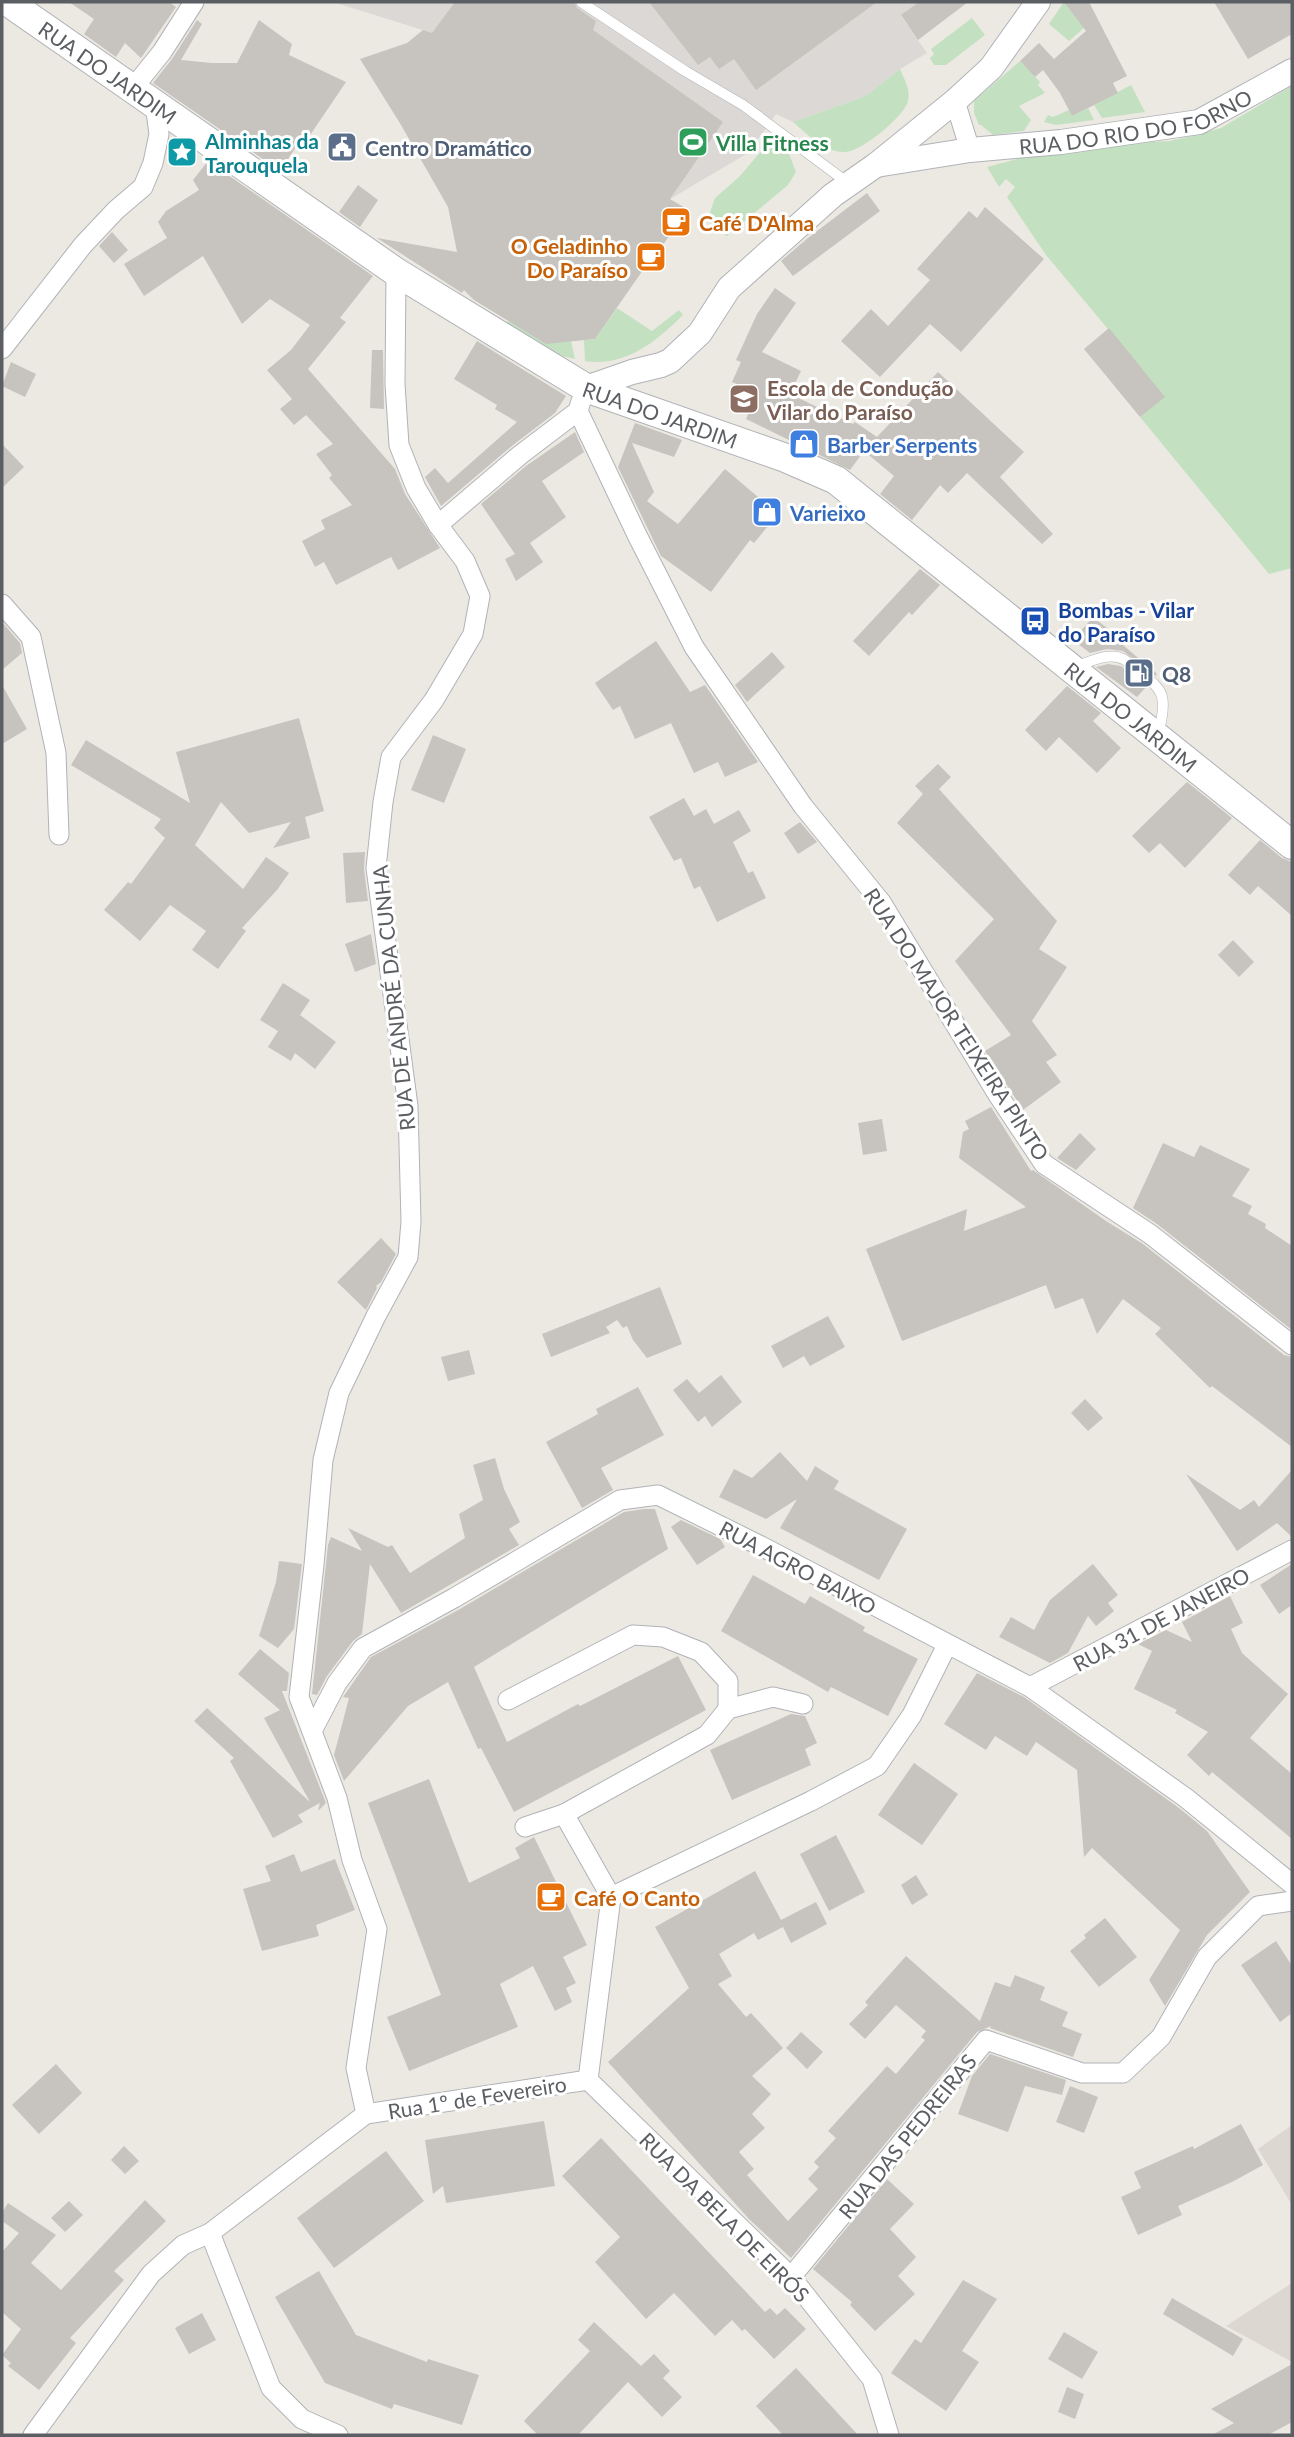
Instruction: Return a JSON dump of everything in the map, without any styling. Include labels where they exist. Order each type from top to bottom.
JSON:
[{"type":"main road","name":"RUA DO JARDIM","points":[[8,2],[582,399],[783,457],[836,480],[1292,845]]},
{"type":"street","points":[[2,348],[83,245],[116,210],[144,187],[153,163],[159,134],[144,96],[162,52],[194,2]]},
{"type":"street","points":[[438,525],[582,399],[632,372],[670,360],[700,333],[729,288],[848,183],[876,165],[991,68],[1038,2]]},
{"type":"street","name":"RUA DO RIO DO FORNO","points":[[876,165],[970,150],[1061,142],[1199,122],[1292,71]]},
{"type":"street","points":[[955,101],[970,150]]},
{"type":"street","name":"RUA DE ANDRÉ DA CUNHA","points":[[366,2114],[356,2068],[377,1929],[352,1860],[337,1798],[299,1697],[323,1460],[339,1393],[408,1257],[411,1222],[408,1105],[376,868],[383,802],[391,758],[434,700],[473,634],[480,596],[465,561],[438,525],[416,488],[399,445],[395,384],[396,272]]},
{"type":"street","name":"RUA DO MAJOR TEIXEIRA PINTO","points":[[582,399],[638,537],[694,647],[803,806],[881,902],[998,1095],[1044,1164],[1150,1234],[1292,1345]]},
{"type":"street","points":[[2,604],[31,637],[56,753],[59,835]]},
{"type":"street","name":"RUA AGRO BAIXO","points":[[312,1731],[337,1683],[363,1648],[620,1500],[658,1494],[1030,1687],[1186,1798],[1292,1884]]},
{"type":"street","name":"RUA 31 DE JANEIRO","points":[[1030,1687],[1292,1550]]},
{"type":"street","points":[[508,1700],[633,1635],[663,1637],[701,1653],[728,1681],[728,1709]]},
{"type":"street","points":[[611,1897],[877,1766],[912,1715],[947,1645]]},
{"type":"street","points":[[525,1827],[564,1814],[707,1735],[728,1709],[773,1697],[803,1704]]},
{"type":"street","points":[[564,1814],[611,1897],[588,2080]]},
{"type":"street","name":"RUA DAS PEDREIRAS","points":[[791,2277],[986,2040],[1082,2073],[1123,2073],[1161,2037],[1207,1957],[1258,1906],[1292,1901]]},
{"type":"street","name":"Rua 1º de Fevereiro","points":[[366,2114],[588,2080]]},
{"type":"street","name":"RUA DA BELA DE EIRÓS","points":[[588,2080],[791,2277],[872,2379],[890,2435]]},
{"type":"street","points":[[33,2435],[151,2274],[183,2245],[210,2233],[366,2114]]},
{"type":"street","points":[[210,2233],[271,2388],[302,2419],[338,2435]]},
{"type":"lane","points":[[581,2],[685,71],[743,105],[848,183]]},
{"type":"lane","points":[[1071,667],[1111,656],[1125,660],[1160,690],[1164,699],[1165,709],[1157,738]]},
{"type":"shaded area","points":[[333,2],[919,2],[901,16],[927,53],[900,69],[866,96],[793,122],[776,114],[748,153],[670,199],[607,158],[429,32]]},
{"type":"shaded area","points":[[1292,2125],[1292,2205],[1258,2149]]},
{"type":"shaded area","points":[[1292,2283],[1292,2362],[1226,2326]]},
{"type":"green space","points":[[1064,2],[1074,2],[1068,7],[1085,27],[1069,41],[1049,24]]},
{"type":"green space","points":[[972,18],[985,35],[946,65],[934,65],[930,58],[934,54],[931,49]]},
{"type":"green space","points":[[1020,61],[1040,82],[1038,85],[1045,93],[1019,106],[1031,120],[1024,131],[993,135],[979,125],[974,113],[974,101]]},
{"type":"green space","points":[[900,69],[909,93],[905,107],[891,124],[861,146],[845,152],[831,149],[817,142],[793,122],[866,96]]},
{"type":"green space","points":[[1131,85],[1145,112],[1102,118],[1094,105]]},
{"type":"green space","points":[[1292,86],[1292,568],[1269,574],[1140,417],[1164,396],[1046,255],[1007,197],[1015,187],[1006,179],[999,187],[987,167],[1066,146],[1170,141],[1199,134],[1221,128]]},
{"type":"green space","points":[[1088,108],[1094,120],[1056,125],[1044,122],[1048,115],[1053,117],[1069,110],[1072,116]]},
{"type":"green space","points":[[774,136],[788,151],[796,172],[788,185],[727,236],[707,221],[715,198],[739,177]]},
{"type":"green space","points":[[617,308],[652,331],[679,310],[683,315],[639,350],[613,360],[585,361],[584,340],[595,339]]},
{"type":"green space","points":[[508,321],[571,341],[575,359],[544,352],[503,327]]},
{"type":"building","points":[[69,2],[169,2],[176,7],[141,58],[125,43],[116,57],[84,34],[94,19]]},
{"type":"building","points":[[455,2],[574,2],[577,8],[596,21],[593,30],[723,122],[670,199],[687,209],[645,272],[643,270],[595,339],[546,344],[474,300],[464,290],[462,293],[377,238],[457,252],[448,207],[360,59],[407,43],[423,30],[432,33]]},
{"type":"building","points":[[649,2],[877,2],[756,90],[734,59],[719,69],[710,57],[698,65]]},
{"type":"building","points":[[919,2],[968,2],[918,40],[901,15]]},
{"type":"building","points":[[1064,2],[1089,2],[1127,76],[1113,83],[1118,93],[1072,116],[1060,93],[1043,70],[1035,77],[1020,61],[1039,43],[1054,59],[1086,31]]},
{"type":"building","points":[[1214,2],[1292,2],[1292,34],[1248,59]]},
{"type":"building","points":[[197,20],[202,24],[181,60],[237,63],[259,20],[292,44],[289,55],[346,82],[300,150],[296,147],[280,171],[153,83]]},
{"type":"building","points":[[208,161],[373,276],[340,318],[346,322],[308,369],[395,469],[405,494],[440,548],[398,570],[391,557],[336,585],[324,562],[315,567],[302,541],[325,529],[321,520],[352,505],[329,478],[332,475],[316,454],[333,444],[306,415],[294,425],[280,409],[292,399],[267,370],[291,350],[310,325],[270,299],[242,324],[203,256],[144,296],[124,264],[167,238],[158,222],[166,211],[199,190],[193,180]]},
{"type":"building","points":[[358,185],[378,200],[360,227],[339,212]]},
{"type":"building","points":[[867,193],[880,211],[793,276],[781,261]]},
{"type":"building","points":[[985,207],[1044,259],[961,352],[930,324],[880,377],[841,341],[871,309],[888,326],[930,280],[917,269],[969,211],[977,218]]},
{"type":"building","points":[[112,232],[128,250],[114,263],[99,246]]},
{"type":"building","points":[[775,288],[796,303],[762,352],[801,371],[790,394],[853,424],[855,422],[877,437],[938,372],[1024,452],[1000,477],[1053,534],[1042,544],[967,473],[948,493],[940,485],[912,520],[880,494],[894,476],[864,451],[850,470],[746,419],[752,405],[736,398],[742,386],[732,382],[741,362],[736,360],[757,314]]},
{"type":"building","points":[[1109,328],[1165,397],[1140,417],[1084,349]]},
{"type":"building","points":[[477,341],[566,396],[555,413],[441,506],[425,477],[435,468],[448,483],[517,422],[495,409],[497,405],[454,379]]},
{"type":"building","points":[[372,350],[383,350],[384,409],[370,408]]},
{"type":"building","points":[[11,362],[36,374],[25,397],[2,386]]},
{"type":"building","points":[[635,423],[682,440],[674,457],[632,443],[654,492],[647,501],[678,524],[725,469],[778,514],[754,543],[750,540],[711,592],[661,556],[618,467]]},
{"type":"building","points":[[575,432],[584,452],[542,481],[566,517],[530,543],[543,562],[516,581],[505,559],[515,554],[481,504],[526,466]]},
{"type":"building","points":[[2,444],[24,467],[2,488]]},
{"type":"building","points":[[920,569],[940,585],[912,615],[909,612],[869,656],[853,641]]},
{"type":"building","points":[[1093,617],[1157,674],[1156,676],[1123,651],[1107,649],[1090,653],[1073,640]]},
{"type":"building","points":[[2,622],[20,643],[22,653],[2,670]]},
{"type":"building","points":[[656,641],[690,692],[705,685],[758,762],[725,777],[718,762],[694,773],[671,723],[635,739],[620,706],[613,710],[595,683]]},
{"type":"building","points":[[772,652],[785,667],[747,702],[735,685]]},
{"type":"building","points":[[1108,664],[1121,666],[1146,687],[1137,697],[1096,667]]},
{"type":"building","points":[[2,685],[27,729],[2,744]]},
{"type":"building","points":[[1067,686],[1101,713],[1093,721],[1121,748],[1097,773],[1059,737],[1046,751],[1025,730]]},
{"type":"building","points":[[299,718],[324,811],[305,817],[310,838],[273,848],[291,822],[249,833],[221,802],[195,845],[243,889],[266,857],[289,873],[277,890],[242,928],[246,931],[218,969],[192,950],[206,931],[170,905],[140,941],[104,910],[128,882],[131,884],[165,838],[154,828],[161,819],[71,765],[86,740],[190,803],[176,752]]},
{"type":"building","points":[[433,735],[466,749],[444,803],[411,790]]},
{"type":"building","points":[[938,764],[951,777],[939,789],[1057,921],[1039,949],[1067,967],[1032,1021],[1057,1055],[1046,1062],[1061,1082],[1023,1110],[985,1051],[1011,1035],[955,961],[994,919],[897,823],[923,794],[915,786]]},
{"type":"building","points":[[1187,782],[1232,818],[1185,868],[1160,843],[1149,853],[1132,836]]},
{"type":"building","points":[[684,798],[694,816],[706,809],[714,824],[739,810],[751,831],[733,842],[748,873],[753,871],[766,898],[717,922],[700,886],[694,889],[681,858],[674,861],[649,817]]},
{"type":"building","points":[[800,822],[817,842],[798,854],[784,833]]},
{"type":"building","points":[[1260,840],[1282,858],[1292,862],[1292,916],[1258,886],[1250,895],[1228,875]]},
{"type":"building","points":[[365,852],[368,901],[346,903],[343,853]]},
{"type":"building","points":[[371,934],[376,964],[355,972],[345,944]]},
{"type":"building","points":[[1233,940],[1254,962],[1239,977],[1218,955]]},
{"type":"building","points":[[283,983],[310,1000],[300,1015],[336,1042],[315,1069],[295,1053],[291,1061],[268,1047],[278,1031],[260,1020]]},
{"type":"building","points":[[991,1107],[1031,1171],[1143,1244],[1284,1355],[1292,1357],[1292,1447],[1212,1386],[1210,1388],[1155,1334],[1161,1328],[1123,1299],[1097,1334],[1083,1298],[1055,1309],[1046,1285],[902,1341],[866,1249],[967,1209],[964,1231],[1026,1207],[959,1158],[963,1132],[969,1129],[965,1121]]},
{"type":"building","points":[[882,1119],[887,1151],[863,1155],[858,1123]]},
{"type":"building","points":[[1080,1133],[1096,1149],[1076,1170],[1057,1158]]},
{"type":"building","points":[[1163,1143],[1194,1157],[1200,1145],[1250,1169],[1232,1196],[1252,1206],[1248,1214],[1266,1224],[1265,1228],[1292,1246],[1292,1330],[1133,1208]]},
{"type":"building","points":[[381,1238],[396,1254],[381,1282],[376,1286],[366,1310],[337,1282]]},
{"type":"building","points":[[660,1287],[682,1344],[647,1358],[633,1340],[627,1326],[623,1328],[617,1320],[606,1327],[610,1333],[551,1357],[542,1334]]},
{"type":"building","points":[[828,1316],[845,1347],[810,1366],[804,1356],[783,1368],[771,1346]]},
{"type":"building","points":[[469,1350],[475,1374],[448,1381],[441,1357]]},
{"type":"building","points":[[721,1375],[742,1402],[712,1427],[705,1416],[698,1422],[673,1390],[687,1379],[699,1393]]},
{"type":"building","points":[[638,1387],[664,1435],[601,1468],[613,1490],[582,1508],[546,1442],[598,1414],[596,1409]]},
{"type":"building","points":[[1085,1399],[1103,1418],[1088,1431],[1071,1413]]},
{"type":"building","points":[[780,1452],[807,1481],[815,1466],[839,1481],[834,1489],[907,1529],[879,1580],[780,1528],[797,1499],[766,1519],[719,1497],[734,1469],[752,1478]]},
{"type":"building","points":[[495,1458],[504,1489],[520,1522],[509,1529],[519,1545],[401,1613],[370,1564],[362,1634],[353,1641],[327,1676],[317,1695],[312,1694],[331,1537],[362,1551],[348,1528],[388,1547],[392,1545],[410,1573],[465,1538],[459,1514],[483,1500],[473,1465]]},
{"type":"building","points":[[1292,1470],[1292,1537],[1277,1523],[1237,1551],[1186,1474],[1240,1510],[1254,1500],[1259,1507]]},
{"type":"building","points":[[655,1509],[668,1549],[474,1667],[507,1742],[678,1656],[706,1710],[514,1812],[481,1748],[478,1749],[448,1682],[408,1706],[344,1781],[334,1755],[349,1698],[343,1697],[371,1657],[460,1609],[624,1512]]},
{"type":"building","points":[[681,1520],[720,1539],[725,1547],[697,1565],[671,1527]]},
{"type":"building","points":[[279,1561],[302,1564],[294,1629],[278,1648],[259,1636],[276,1582]]},
{"type":"building","points":[[1093,1564],[1118,1595],[1108,1603],[1114,1611],[1096,1626],[1088,1616],[1068,1653],[1050,1663],[999,1637],[1011,1617],[1034,1630],[1050,1600]]},
{"type":"building","points":[[1292,1564],[1292,1605],[1279,1614],[1260,1585]]},
{"type":"building","points":[[753,1575],[805,1604],[810,1596],[865,1627],[863,1631],[918,1659],[888,1716],[831,1687],[828,1692],[721,1631]]},
{"type":"building","points":[[1230,1596],[1243,1623],[1231,1629],[1242,1653],[1288,1694],[1250,1738],[1292,1774],[1292,1839],[1212,1772],[1209,1776],[1187,1755],[1208,1732],[1175,1713],[1177,1710],[1134,1689],[1152,1651],[1138,1644],[1166,1630],[1192,1642],[1182,1622]]},
{"type":"building","points":[[260,1649],[289,1673],[287,1691],[282,1691],[326,1803],[318,1811],[320,1803],[298,1815],[303,1822],[273,1838],[230,1761],[234,1758],[194,1721],[207,1708],[310,1802],[264,1718],[280,1710],[238,1674]]},
{"type":"building","points":[[977,1673],[1024,1697],[1179,1808],[1207,1831],[1250,1892],[1207,1935],[1165,2006],[1149,1980],[1180,1930],[1092,1848],[1084,1857],[1077,1770],[1036,1742],[1027,1756],[995,1736],[986,1750],[944,1724]]},
{"type":"building","points":[[791,1714],[805,1716],[817,1743],[805,1749],[811,1765],[732,1800],[710,1750]]},
{"type":"building","points":[[914,1763],[958,1794],[922,1845],[878,1815]]},
{"type":"building","points":[[429,1779],[469,1883],[520,1858],[515,1848],[534,1837],[587,1945],[563,1957],[576,1983],[566,1988],[572,2002],[555,2011],[533,1966],[500,1984],[518,2027],[409,2071],[387,2017],[441,1995],[368,1803]]},
{"type":"building","points":[[836,1835],[865,1892],[829,1911],[800,1854]]},
{"type":"building","points":[[294,1854],[301,1872],[335,1859],[355,1910],[316,1925],[319,1936],[262,1951],[243,1889],[271,1881],[265,1866]]},
{"type":"building","points":[[755,1871],[781,1920],[816,1902],[827,1924],[791,1943],[783,1927],[758,1940],[754,1933],[719,1954],[732,1976],[718,1984],[746,2017],[751,2013],[783,2048],[752,2076],[771,2094],[752,2114],[765,2128],[739,2152],[754,2169],[747,2175],[788,2221],[818,2189],[808,2179],[819,2167],[814,2162],[836,2138],[828,2131],[887,2066],[896,2074],[925,2040],[921,2037],[926,2031],[896,2005],[865,2039],[849,2024],[868,2005],[865,2002],[906,1956],[980,2021],[995,1982],[1010,1987],[1015,1975],[1045,1987],[1040,2000],[1068,2012],[1062,2026],[1082,2034],[1073,2057],[990,2028],[991,2026],[977,2032],[791,2258],[749,2219],[608,2062],[689,1988],[655,1927]]},
{"type":"building","points":[[916,1875],[928,1895],[912,1905],[901,1885]]},
{"type":"building","points":[[1105,1918],[1137,1957],[1099,1987],[1070,1951]]},
{"type":"building","points":[[1276,1941],[1292,1966],[1292,2013],[1280,2022],[1241,1965]]},
{"type":"building","points":[[801,2032],[823,2052],[807,2069],[786,2048]]},
{"type":"building","points":[[990,2054],[1066,2080],[1062,2095],[1025,2086],[1008,2132],[958,2114],[972,2076]]},
{"type":"building","points":[[56,2064],[82,2093],[39,2134],[12,2105]]},
{"type":"building","points":[[1070,2086],[1098,2097],[1084,2133],[1056,2122]]},
{"type":"building","points":[[544,2121],[555,2186],[446,2203],[443,2186],[433,2194],[425,2140]]},
{"type":"building","points":[[1241,2124],[1263,2165],[1178,2206],[1182,2215],[1138,2235],[1121,2197],[1141,2188],[1134,2172],[1193,2146],[1194,2149]]},
{"type":"building","points":[[601,2138],[765,2312],[770,2308],[777,2315],[785,2308],[806,2329],[774,2359],[745,2329],[742,2331],[732,2320],[715,2336],[674,2293],[646,2319],[595,2262],[620,2237],[562,2176]]},
{"type":"building","points":[[124,2146],[139,2161],[125,2174],[111,2160]]},
{"type":"building","points":[[386,2151],[424,2201],[334,2268],[297,2218]]},
{"type":"building","points":[[887,2179],[914,2204],[890,2229],[916,2257],[898,2276],[915,2294],[875,2331],[850,2305],[852,2302],[813,2269]]},
{"type":"building","points":[[145,2200],[166,2221],[114,2271],[124,2280],[70,2338],[76,2343],[39,2390],[8,2366],[11,2363],[2,2355],[21,2329],[2,2312],[2,2252],[19,2233],[2,2221],[2,2213],[8,2203],[56,2235],[31,2263],[61,2290]]},
{"type":"building","points":[[69,2201],[83,2215],[65,2232],[51,2218]]},
{"type":"building","points":[[319,2271],[356,2335],[427,2362],[428,2359],[479,2375],[462,2425],[394,2404],[392,2409],[325,2383],[275,2297]]},
{"type":"building","points":[[963,2280],[997,2299],[962,2351],[979,2362],[946,2411],[891,2373],[915,2339],[921,2343]]},
{"type":"building","points":[[1172,2298],[1243,2339],[1233,2356],[1163,2314]]},
{"type":"building","points":[[202,2313],[216,2340],[189,2354],[175,2328]]},
{"type":"building","points":[[594,2322],[641,2366],[654,2354],[670,2371],[663,2378],[682,2397],[662,2417],[628,2382],[578,2435],[538,2435],[524,2421],[590,2351],[578,2340]]},
{"type":"building","points":[[1064,2332],[1098,2352],[1082,2379],[1048,2359]]},
{"type":"building","points":[[1292,2364],[1292,2422],[1268,2435],[1212,2435],[1234,2423],[1211,2409]]},
{"type":"building","points":[[796,2368],[858,2435],[783,2435],[756,2406]]},
{"type":"building","points":[[1067,2387],[1084,2394],[1075,2419],[1058,2412]]},
{"type":"place","name":"Villa Fitness","points":[[693,142]]},
{"type":"place","name":"Centro Dramático","points":[[342,147]]},
{"type":"place","name":"Alminhas da Tarouquela","points":[[182,152]]},
{"type":"place","name":"Café D'Alma","points":[[676,222]]},
{"type":"place","name":"O Geladinho Do Paraíso","points":[[651,257]]},
{"type":"place","name":"Escola de Condução Vilar do Paraíso","points":[[744,399]]},
{"type":"place","name":"Barber Serpents","points":[[804,444]]},
{"type":"place","name":"Varieixo","points":[[767,512]]},
{"type":"place","name":"Bombas - Vilar do Paraíso","points":[[1035,621]]},
{"type":"place","name":"Q8","points":[[1139,673]]},
{"type":"place","name":"Café O Canto","points":[[551,1897]]}]
